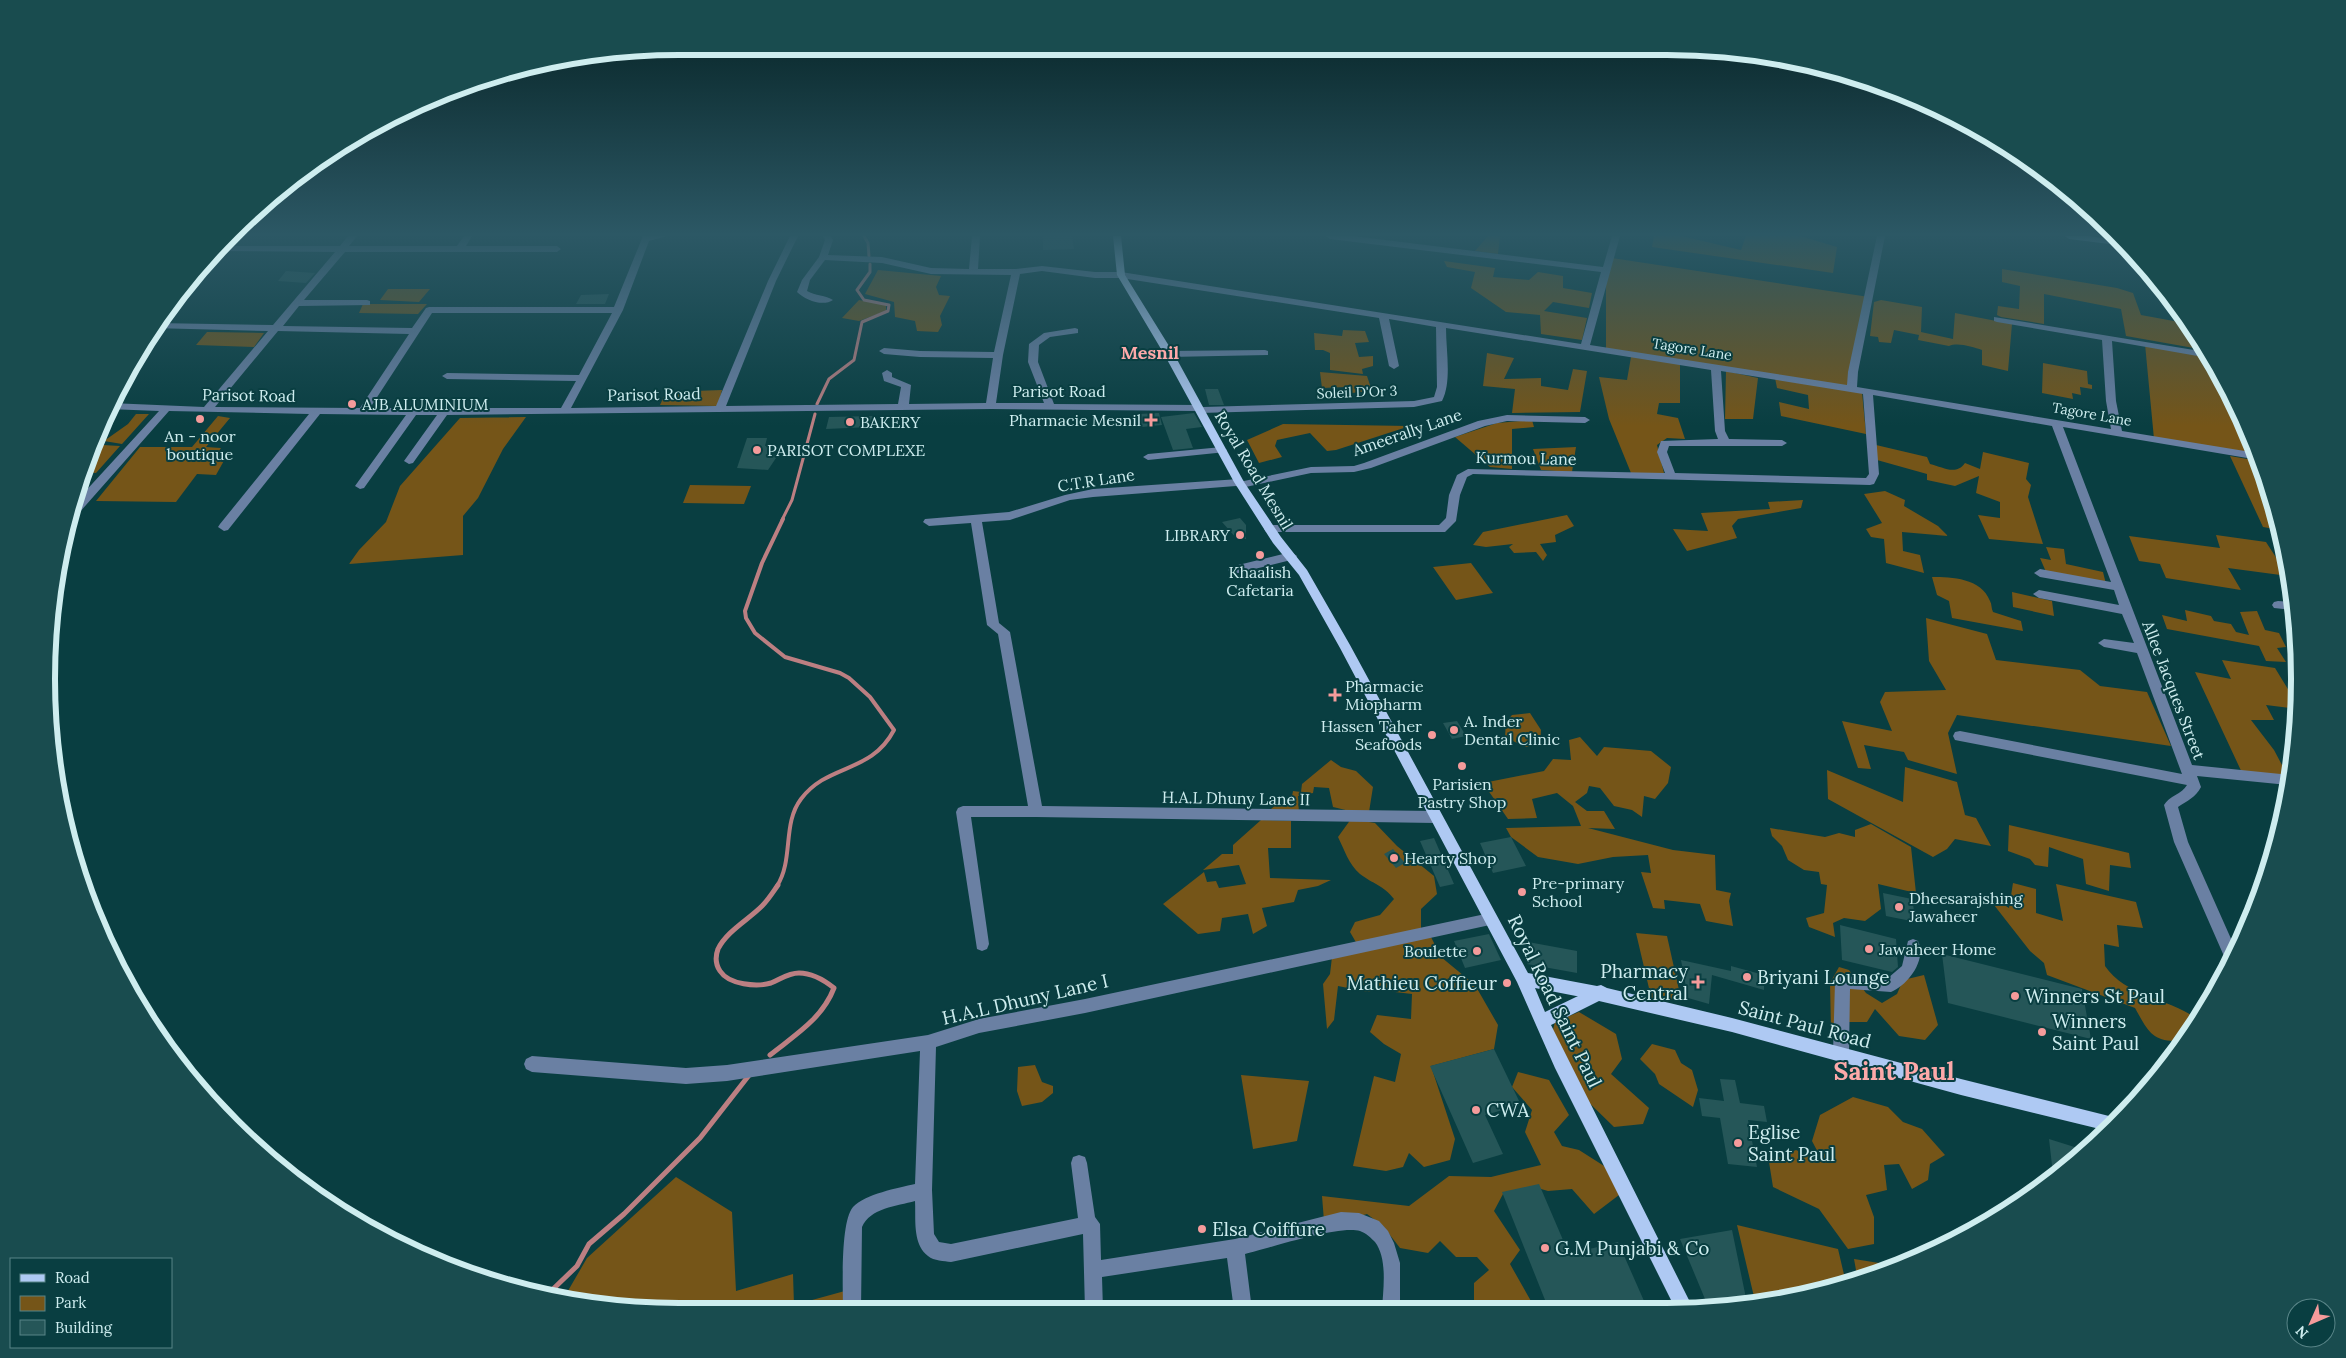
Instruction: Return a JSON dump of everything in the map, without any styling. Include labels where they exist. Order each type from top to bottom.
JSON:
[{"type":"main road","name":"Royal Road Mesnil","points":[[1136,299],[1169,354],[1240,483],[1270,529],[1303,574],[1346,648],[1380,714]]},
{"type":"main road","name":"Royal Road Saint Paul","points":[[1380,714],[1523,979],[1541,1022],[1650,1235],[1682,1303]]},
{"type":"main road","name":"Saint Paul Road","points":[[1523,979],[1601,992],[2105,1122]]},
{"type":"main road","points":[[1541,1022],[1601,992]]},
{"type":"street","points":[[207,410],[301,299]]},
{"type":"street","points":[[565,410],[622,299]]},
{"type":"street","points":[[720,408],[764,299]]},
{"type":"street","points":[[823,299],[828,300]]},
{"type":"street","points":[[991,406],[998,355],[1010,299]]},
{"type":"street","name":"Tagore Lane","points":[[1281,299],[1716,366],[2250,456]]},
{"type":"street","points":[[1585,345],[1598,299]]},
{"type":"street","points":[[1852,388],[1853,372],[1868,299]]},
{"type":"street","points":[[298,303],[367,303]]},
{"type":"street","points":[[363,410],[429,310],[618,310]]},
{"type":"street","points":[[1383,315],[1394,366]]},
{"type":"street","points":[[1997,319],[2199,353]]},
{"type":"street","name":"Soleil D'Or 3","points":[[1200,409],[1414,404],[1438,399],[1442,387],[1441,324]]},
{"type":"street","points":[[164,326],[414,331]]},
{"type":"street","points":[[1050,407],[1033,362],[1034,344],[1047,335],[1075,331]]},
{"type":"street","points":[[2107,338],[2111,401],[2117,432]]},
{"type":"street","points":[[884,351],[920,354],[998,355]]},
{"type":"street","points":[[1169,354],[1265,353]]},
{"type":"street","points":[[1716,366],[1720,431],[1725,442]]},
{"type":"street","points":[[887,373],[887,379],[906,385],[903,408]]},
{"type":"street","points":[[447,376],[582,378]]},
{"type":"street","name":"Kurmou Lane","points":[[1270,529],[1442,529],[1448,526],[1452,516],[1452,501],[1462,475],[1472,471],[1870,482],[1874,474],[1868,391]]},
{"type":"street","name":"Parisot Road","points":[[117,406],[207,410],[363,410],[413,412],[991,406],[1200,409]]},
{"type":"street","points":[[80,505],[167,408]]},
{"type":"street","points":[[224,528],[317,411]]},
{"type":"street","points":[[360,486],[413,412]]},
{"type":"street","points":[[409,461],[444,412]]},
{"type":"street","name":"Ameerally Lane","points":[[1240,483],[1311,470],[1354,469],[1367,466],[1482,423],[1507,418],[1585,420]]},
{"type":"street","name":"Allee Jacques Street","points":[[2056,422],[2140,649],[2194,786],[2189,794],[2170,805],[2181,842],[2229,951]]},
{"type":"street","points":[[1671,476],[1662,452],[1665,443],[1782,442]]},
{"type":"street","points":[[1148,457],[1222,450]]},
{"type":"street","name":"C.T.R Lane","points":[[929,522],[1010,516],[1069,497],[1093,493],[1240,483]]},
{"type":"street","points":[[976,519],[993,625],[1004,632],[1036,811]]},
{"type":"street","points":[[1234,570],[1290,556]]},
{"type":"street","points":[[2040,573],[2117,588]]},
{"type":"street","points":[[2039,594],[2126,610]]},
{"type":"street","points":[[2278,604],[2287,605]]},
{"type":"street","points":[[2104,643],[2140,649]]},
{"type":"street","points":[[1960,736],[2190,775],[2283,780]]},
{"type":"street","name":"H.A.L Dhuny Lane II","points":[[982,944],[964,812],[1036,811],[1435,817]]},
{"type":"street","name":"H.A.L Dhuny Lane I","points":[[532,1064],[686,1076],[727,1073],[928,1042],[979,1026],[1095,1004],[1490,919]]},
{"type":"street","points":[[1841,1054],[1843,982],[1891,985],[1909,969],[1913,946]]},
{"type":"street","points":[[928,1042],[923,1190],[926,1237],[934,1250],[951,1253],[1091,1224],[1094,1303]]},
{"type":"street","points":[[1079,1164],[1087,1224]]},
{"type":"street","points":[[852,1303],[853,1226],[859,1213],[876,1203],[923,1190]]},
{"type":"street","points":[[1092,1270],[1235,1248],[1341,1221],[1352,1220],[1373,1226],[1387,1244],[1393,1275],[1391,1303]]},
{"type":"street","points":[[1235,1248],[1242,1303]]},
{"type":"green space","points":[[380,299],[421,299],[419,302]]},
{"type":"green space","points":[[884,299],[948,299],[940,316],[942,325],[938,332],[917,331],[915,321],[895,317],[894,302]]},
{"type":"green space","points":[[1488,299],[1591,299],[1589,308],[1553,302],[1544,311],[1587,318],[1582,340],[1541,334],[1540,315],[1506,312]]},
{"type":"green space","points":[[1606,299],[1869,299],[1852,388],[1680,361],[1680,403],[1659,403],[1657,414],[1678,418],[1685,439],[1667,438],[1657,445],[1664,473],[1631,473],[1609,419],[1599,377],[1627,380],[1631,357],[1606,349]]},
{"type":"green space","points":[[2019,299],[2044,299],[2044,324],[1997,315],[1998,306],[2019,309]]},
{"type":"green space","points":[[2072,299],[2135,299],[2141,315],[2179,322],[2196,348],[2126,336],[2121,309]]},
{"type":"green space","points":[[859,300],[886,305],[886,311],[859,321],[842,318]]},
{"type":"green space","points":[[1881,300],[1922,307],[1921,332],[1953,339],[1955,313],[2012,324],[2008,371],[1982,365],[1982,350],[1970,346],[1949,346],[1918,340],[1919,335],[1894,330],[1891,343],[1879,342],[1878,337],[1870,336],[1874,302]]},
{"type":"green space","points":[[363,304],[427,304],[418,314],[359,313]]},
{"type":"green space","points":[[1343,330],[1365,331],[1369,342],[1355,343],[1359,357],[1373,356],[1373,366],[1362,369],[1363,374],[1330,370],[1330,353],[1323,350],[1315,350],[1314,333],[1342,336]]},
{"type":"green space","points":[[207,332],[264,333],[254,347],[196,345]]},
{"type":"green space","points":[[2145,344],[2199,353],[2227,403],[2250,456],[2154,439]]},
{"type":"green space","points":[[1487,353],[1514,358],[1504,379],[1541,378],[1541,386],[1568,390],[1573,369],[1587,371],[1580,412],[1512,413],[1515,389],[1483,386]]},
{"type":"green space","points":[[2043,363],[2087,371],[2088,384],[2092,385],[2092,389],[2080,387],[2081,395],[2072,393],[2073,399],[2042,393]]},
{"type":"green space","points":[[1726,371],[1758,378],[1753,419],[1725,419]]},
{"type":"green space","points":[[1320,372],[1367,376],[1372,391],[1351,393],[1345,387],[1322,388]]},
{"type":"green space","points":[[1775,378],[1862,392],[1866,434],[1781,416],[1779,402],[1809,409],[1808,395],[1777,388]]},
{"type":"green space","points":[[722,390],[718,406],[660,405],[666,392]]},
{"type":"green space","points":[[136,414],[149,414],[122,444],[104,441],[128,424]]},
{"type":"green space","points":[[218,416],[230,418],[206,447],[221,448],[217,454],[226,457],[216,475],[197,474],[176,502],[96,501],[140,447],[192,447]]},
{"type":"green space","points":[[526,417],[503,449],[478,498],[463,516],[463,555],[349,564],[359,550],[386,522],[400,486],[460,418]]},
{"type":"green space","points":[[1532,420],[1534,427],[1512,429],[1512,469],[1490,467],[1455,437],[1497,423]]},
{"type":"green space","points":[[1283,424],[1410,426],[1336,450],[1327,451],[1310,433],[1277,440],[1275,446],[1282,457],[1259,463],[1247,440]]},
{"type":"green space","points":[[100,445],[120,446],[96,473],[90,473]]},
{"type":"green space","points":[[1876,445],[1927,457],[1930,464],[1949,470],[1958,469],[1965,463],[1980,469],[1983,452],[2029,463],[2026,479],[2031,485],[2028,497],[2043,544],[1989,539],[1978,515],[2000,518],[2000,502],[1976,493],[1979,476],[1955,486],[1927,480],[1927,474],[1877,460]]},
{"type":"green space","points":[[1576,447],[1572,472],[1541,470],[1533,449]]},
{"type":"green space","points":[[2230,456],[2251,460],[2273,529],[2263,527]]},
{"type":"green space","points":[[690,485],[751,486],[744,504],[683,503]]},
{"type":"green space","points":[[1885,491],[1905,500],[1904,506],[1938,526],[1948,536],[1902,532],[1903,551],[1920,555],[1924,573],[1886,563],[1884,539],[1871,537],[1866,529],[1882,523],[1864,494]]},
{"type":"green space","points":[[1803,500],[1801,508],[1738,519],[1732,526],[1737,538],[1687,551],[1673,529],[1708,531],[1701,513],[1770,509],[1768,502]]},
{"type":"green space","points":[[1567,515],[1574,526],[1555,535],[1556,542],[1540,544],[1547,555],[1543,561],[1536,552],[1514,553],[1509,547],[1513,544],[1486,547],[1473,545],[1483,532]]},
{"type":"green space","points":[[2216,535],[2266,542],[2280,564],[2282,575],[2228,568],[2241,590],[2166,578],[2160,564],[2139,561],[2129,536],[2220,548]]},
{"type":"green space","points":[[2046,547],[2064,549],[2066,564],[2103,572],[2106,584],[2046,572],[2040,558],[2051,560]]},
{"type":"green space","points":[[1471,563],[1493,593],[1456,600],[1433,567]]},
{"type":"green space","points":[[1932,577],[1965,580],[1973,583],[1986,593],[1991,602],[1993,612],[2021,621],[2023,631],[1952,618],[1949,601],[1937,595]]},
{"type":"green space","points":[[2012,592],[2052,601],[2054,616],[2013,607]]},
{"type":"green space","points":[[2185,610],[2211,616],[2214,621],[2231,624],[2236,632],[2249,635],[2240,612],[2257,611],[2265,630],[2279,633],[2286,647],[2277,648],[2286,662],[2266,661],[2259,646],[2167,629],[2162,615],[2187,621]]},
{"type":"green space","points":[[1926,618],[1987,634],[1996,660],[2080,670],[2100,686],[2147,692],[2171,746],[1957,715],[1948,733],[1957,774],[1908,760],[1904,752],[1864,745],[1871,769],[1858,768],[1842,721],[1892,731],[1880,702],[1885,692],[1946,690],[1929,661]]},
{"type":"green space","points":[[2222,660],[2275,668],[2291,694],[2290,708],[2266,705],[2274,720],[2251,720],[2274,750],[2284,769],[2283,780],[2244,777],[2195,672],[2231,679]]},
{"type":"green space","points":[[1530,713],[1541,730],[1540,747],[1525,747],[1505,737],[1506,722],[1512,715]]},
{"type":"green space","points":[[1580,737],[1597,756],[1604,747],[1651,751],[1671,767],[1668,783],[1655,799],[1644,796],[1642,817],[1632,810],[1614,806],[1600,788],[1589,786],[1587,793],[1575,802],[1587,811],[1604,811],[1615,829],[1588,828],[1673,850],[1715,855],[1716,890],[1731,893],[1729,901],[1733,926],[1706,921],[1700,904],[1664,900],[1665,909],[1653,908],[1641,872],[1651,873],[1648,855],[1613,857],[1578,864],[1538,857],[1511,837],[1506,828],[1581,826],[1573,806],[1557,793],[1532,799],[1537,818],[1508,819],[1483,783],[1544,771],[1553,759],[1571,760],[1569,740]]},
{"type":"green space","points":[[1331,760],[1341,767],[1356,771],[1373,787],[1369,812],[1354,812],[1333,807],[1329,788],[1314,787],[1313,793],[1298,796],[1299,814],[1266,813],[1281,801],[1291,802],[1293,791],[1301,792],[1302,784]]},
{"type":"green space","points":[[1905,767],[1957,782],[1965,815],[1976,818],[1991,846],[1955,839],[1947,849],[1933,857],[1828,799],[1827,770],[1903,802]]},
{"type":"green space","points":[[1351,819],[1375,823],[1397,846],[1434,876],[1437,894],[1421,909],[1421,939],[1431,937],[1441,957],[1475,985],[1498,1025],[1494,1049],[1431,1066],[1455,1139],[1450,1160],[1424,1167],[1409,1153],[1403,1167],[1386,1171],[1353,1166],[1374,1076],[1395,1082],[1401,1054],[1384,1044],[1370,1032],[1377,1015],[1411,1019],[1412,994],[1378,990],[1368,992],[1338,986],[1334,1020],[1327,1029],[1323,984],[1330,974],[1332,957],[1361,951],[1350,932],[1355,922],[1380,915],[1394,899],[1382,888],[1360,874],[1347,857],[1338,837]]},
{"type":"green space","points":[[1261,820],[1291,821],[1291,848],[1268,848],[1270,878],[1331,880],[1318,886],[1298,890],[1294,902],[1262,908],[1267,926],[1253,934],[1248,914],[1222,918],[1220,931],[1198,934],[1163,904],[1204,872],[1207,882],[1216,881],[1219,888],[1246,884],[1239,865],[1203,870],[1222,854],[1233,854],[1233,845]]},
{"type":"green space","points":[[1871,824],[1911,847],[1916,893],[1878,884],[1881,909],[1865,921],[1844,918],[1833,923],[1835,937],[1809,927],[1806,918],[1824,913],[1827,885],[1821,884],[1819,872],[1804,870],[1788,860],[1782,846],[1772,836],[1770,828],[1825,837],[1839,833],[1855,837],[1855,830]]},
{"type":"green space","points":[[2009,825],[2129,853],[2131,868],[2110,865],[2109,891],[2086,884],[2083,859],[2049,847],[2048,867],[2035,865],[2030,859],[2008,851]]},
{"type":"green space","points":[[2013,883],[2036,889],[2036,913],[2063,921],[2056,884],[2136,902],[2143,928],[2117,925],[2119,947],[2104,944],[2105,966],[2114,976],[2136,991],[2192,1016],[2175,1041],[2153,1035],[2135,1008],[2047,975],[2044,963],[2030,951],[1994,905],[1996,900],[2009,908]]},
{"type":"green space","points":[[1636,933],[1667,936],[1681,999],[1652,1001]]},
{"type":"green space","points":[[1839,967],[1849,970],[1866,993],[1882,1003],[1897,994],[1903,980],[1924,975],[1938,1025],[1925,1040],[1899,1036],[1875,1009],[1867,1022],[1845,1022],[1838,1034],[1831,1030],[1830,983]]},
{"type":"green space","points":[[1579,1012],[1616,1034],[1622,1059],[1611,1074],[1649,1108],[1643,1124],[1614,1127],[1575,1089],[1573,1069],[1550,1041],[1555,1022]]},
{"type":"green space","points":[[1652,1044],[1675,1050],[1681,1063],[1692,1070],[1698,1090],[1693,1107],[1659,1084],[1655,1074],[1640,1059]]},
{"type":"green space","points":[[1035,1065],[1042,1082],[1053,1086],[1053,1093],[1042,1102],[1022,1106],[1017,1091],[1018,1067]]},
{"type":"green space","points":[[1518,1072],[1549,1080],[1569,1115],[1554,1132],[1562,1146],[1579,1150],[1612,1171],[1623,1192],[1594,1214],[1572,1189],[1548,1191],[1534,1187],[1503,1194],[1494,1211],[1520,1250],[1510,1264],[1532,1303],[1474,1303],[1474,1283],[1489,1270],[1477,1257],[1456,1257],[1440,1241],[1428,1253],[1400,1248],[1383,1226],[1367,1214],[1341,1221],[1324,1221],[1322,1196],[1409,1206],[1449,1176],[1491,1177],[1541,1165],[1525,1132],[1532,1110],[1512,1087]]},
{"type":"green space","points":[[1241,1075],[1309,1081],[1297,1141],[1253,1149]]},
{"type":"green space","points":[[1853,1097],[1888,1107],[1903,1122],[1922,1129],[1945,1155],[1930,1164],[1928,1180],[1912,1189],[1899,1164],[1884,1165],[1887,1190],[1866,1195],[1874,1217],[1874,1244],[1848,1249],[1819,1209],[1773,1187],[1769,1162],[1796,1150],[1823,1162],[1812,1141],[1820,1115]]},
{"type":"green space","points":[[676,1177],[732,1212],[736,1291],[793,1274],[794,1303],[638,1302],[567,1293],[587,1258]]},
{"type":"green space","points":[[1737,1225],[1838,1249],[1845,1277],[1789,1291],[1754,1297]]},
{"type":"green space","points":[[1854,1259],[1885,1264],[1868,1270],[1857,1273]]},
{"type":"green space","points":[[852,1289],[852,1303],[801,1303]]},
{"type":"building","points":[[579,299],[607,299],[605,304],[576,304]]},
{"type":"building","points":[[1205,389],[1218,389],[1224,405],[1209,405]]},
{"type":"building","name":"Pharmacie Mesnil","points":[[1159,413],[1162,425],[1142,427],[1139,414]]},
{"type":"building","points":[[1194,413],[1202,427],[1186,429],[1193,448],[1173,450],[1161,417]]},
{"type":"building","name":"BAKERY","points":[[874,416],[871,427],[826,429],[829,417]]},
{"type":"building","name":"PARISOT COMPLEXE","points":[[747,438],[767,438],[765,446],[773,445],[771,454],[778,455],[768,470],[737,468]]},
{"type":"building","points":[[1240,518],[1246,525],[1246,539],[1237,539],[1222,522]]},
{"type":"building","name":"A. Inder Dental Clinic","points":[[1457,721],[1466,736],[1452,739],[1443,723]]},
{"type":"building","points":[[1511,837],[1526,866],[1493,873],[1480,843]]},
{"type":"building","points":[[1434,838],[1454,884],[1440,887],[1420,841]]},
{"type":"building","name":"Hearty Shop","points":[[1393,849],[1405,863],[1396,868],[1384,854]]},
{"type":"building","name":"Dheesarajshing Jawaheer","points":[[1883,893],[1912,899],[1916,922],[1886,916]]},
{"type":"building","name":"Jawaheer Home","points":[[1840,925],[1896,939],[1898,967],[1892,972],[1842,960]]},
{"type":"building","name":"Boulette","points":[[1489,934],[1501,960],[1465,968],[1454,941]]},
{"type":"building","points":[[1528,942],[1577,951],[1577,973],[1527,964]]},
{"type":"building","name":"Winners St Paul","points":[[1942,954],[2082,989],[2091,1039],[1948,1003]]},
{"type":"building","name":"Pharmacy Central","points":[[1681,960],[1731,971],[1731,966],[1764,975],[1764,990],[1712,975],[1709,1004],[1688,998]]},
{"type":"building","name":"CWA","points":[[1494,1049],[1521,1105],[1485,1115],[1503,1154],[1473,1163],[1430,1066]]},
{"type":"building","name":"Eglise Saint Paul","points":[[1720,1079],[1735,1080],[1740,1103],[1764,1106],[1767,1122],[1748,1120],[1757,1167],[1728,1164],[1720,1118],[1702,1116],[1699,1098],[1724,1101]]},
{"type":"building","points":[[2049,1139],[2078,1148],[2052,1169]]},
{"type":"building","name":"G.M Punjabi & Co","points":[[1539,1184],[1569,1254],[1618,1242],[1645,1303],[1546,1303],[1502,1192]]},
{"type":"building","points":[[1732,1230],[1746,1298],[1718,1301],[1705,1299],[1680,1239]]},
{"type":"waterway","points":[[817,404],[829,379],[854,360],[862,322],[888,311],[889,305],[864,299]]},
{"type":"waterway","points":[[782,520],[792,500],[815,414]]},
{"type":"waterway","points":[[777,886],[785,865],[792,819],[801,799],[824,779],[862,762],[874,754],[885,744],[894,730],[870,697],[849,678],[840,673],[785,657],[755,633],[746,618],[745,611],[762,563],[783,519]]},
{"type":"waterway","points":[[770,1055],[815,1018],[829,999],[834,988],[809,974],[795,973],[771,983],[751,985],[736,982],[724,976],[720,971],[716,955],[722,943],[732,931],[762,906],[778,885]]},
{"type":"waterway","points":[[552,1290],[577,1266],[589,1244],[624,1214],[700,1138],[750,1074]]},
{"type":"place","name":"AJB ALUMINIUM","points":[[352,404]]},
{"type":"place","name":"An - noor boutique","points":[[200,419]]},
{"type":"place","name":"Pharmacie Mesnil","points":[[1151,420]]},
{"type":"place","name":"BAKERY","points":[[850,422]]},
{"type":"place","name":"PARISOT COMPLEXE","points":[[757,450]]},
{"type":"place","name":"LIBRARY","points":[[1240,535]]},
{"type":"place","name":"Khaalish Cafetaria","points":[[1260,555]]},
{"type":"place","name":"Pharmacie Miopharm","points":[[1335,695]]},
{"type":"place","name":"A. Inder Dental Clinic","points":[[1454,730]]},
{"type":"place","name":"Hassen Taher Seafoods","points":[[1432,735]]},
{"type":"place","name":"Parisien Pastry Shop","points":[[1462,766]]},
{"type":"place","name":"Hearty Shop","points":[[1394,858]]},
{"type":"place","name":"Pre-primary School","points":[[1522,892]]},
{"type":"place","name":"Dheesarajshing Jawaheer","points":[[1899,907]]},
{"type":"place","name":"Jawaheer Home","points":[[1869,949]]},
{"type":"place","name":"Boulette","points":[[1477,951]]},
{"type":"place","name":"Briyani Lounge","points":[[1747,977]]},
{"type":"place","name":"Pharmacy Central","points":[[1698,982]]},
{"type":"place","name":"Mathieu Coffieur","points":[[1507,983]]},
{"type":"place","name":"Winners St Paul","points":[[2015,996]]},
{"type":"place","name":"Winners Saint Paul","points":[[2042,1032]]},
{"type":"place","name":"CWA","points":[[1476,1110]]},
{"type":"place","name":"Eglise Saint Paul","points":[[1738,1143]]},
{"type":"place","name":"Elsa Coiffure","points":[[1202,1229]]},
{"type":"place","name":"G.M Punjabi & Co","points":[[1545,1248]]},
{"type":"district","name":"Mesnil","points":[[1150,353]]},
{"type":"district","name":"Saint Paul","points":[[1894,1071]]}]
